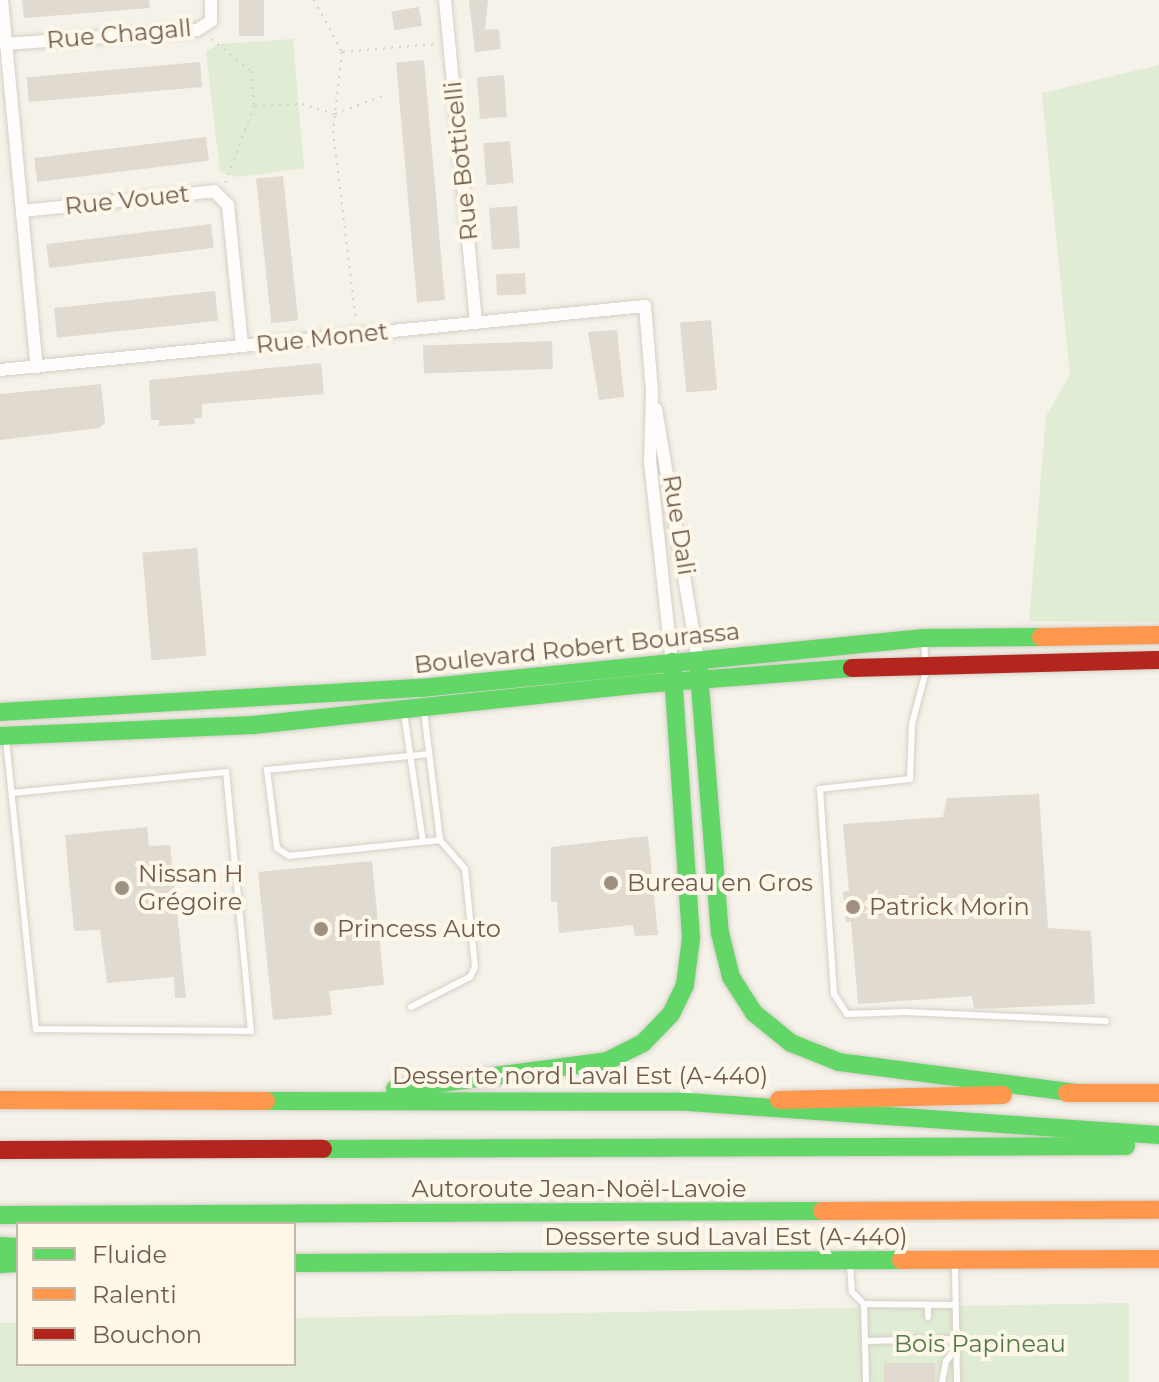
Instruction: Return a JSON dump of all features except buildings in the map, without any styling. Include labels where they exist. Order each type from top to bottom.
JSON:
[{"type":"main road","name":"Boulevard Robert Bourassa","points":[[0,712],[421,688],[924,638],[1159,635]]},
{"type":"main road","name":"Boulevard Robert Bourassa","points":[[3,736],[183,730],[671,683],[925,663],[1159,660]]},
{"type":"main road","points":[[698,661],[720,933],[731,977],[754,1013],[791,1043],[839,1062],[1077,1093]]},
{"type":"main road","points":[[321,1100],[592,1064],[631,1050],[663,1024],[685,985],[691,938],[671,683],[672,662]]},
{"type":"main road","name":"Desserte nord Laval Est (A-440)","points":[[0,1100],[688,1102],[1159,1093]]},
{"type":"main road","points":[[688,1102],[1159,1135]]},
{"type":"main road","name":"Autoroute Jean-Noël-Lavoie","points":[[0,1150],[1159,1146]]},
{"type":"main road","name":"Autoroute Jean-Noël-Lavoie","points":[[0,1215],[1159,1210]]},
{"type":"main road","name":"Desserte sud Laval Est (A-440)","points":[[296,1263],[1159,1259]]},
{"type":"street","points":[[2,0],[37,367]]},
{"type":"street","name":"Rue Chagall","points":[[6,44],[204,25],[211,21],[211,0]]},
{"type":"street","name":"Rue Botticelli","points":[[445,0],[476,323]]},
{"type":"street","name":"Rue Vouet","points":[[22,211],[214,191],[228,205],[242,346]]},
{"type":"street","name":"Rue Monet","points":[[0,370],[645,306]]},
{"type":"street","name":"Rue Dali","points":[[645,306],[652,391],[650,461],[672,662]]},
{"type":"street","name":"Rue Dali","points":[[652,391],[668,458],[698,661]]},
{"type":"lane","points":[[924,638],[925,663],[912,724],[910,779],[820,789],[834,994],[847,1014],[906,1012],[1106,1021]]},
{"type":"lane","points":[[411,1007],[474,972],[465,869],[440,840],[421,688]]},
{"type":"lane","points":[[400,689],[423,842]]},
{"type":"lane","points":[[3,736],[12,793],[36,1029],[251,1031],[226,772],[12,793]]},
{"type":"lane","points":[[429,754],[267,770],[277,848],[289,856],[440,840]]},
{"type":"lane","points":[[955,1260],[957,1382]]},
{"type":"lane","points":[[850,1261],[852,1292],[864,1304],[956,1305]]},
{"type":"lane","points":[[864,1304],[866,1382]]},
{"type":"lane","points":[[887,1305],[887,1317]]},
{"type":"lane","points":[[908,1305],[908,1317]]},
{"type":"lane","points":[[928,1305],[928,1317]]},
{"type":"lane","points":[[908,1330],[908,1340]]},
{"type":"lane","points":[[928,1330],[928,1340]]},
{"type":"lane","points":[[887,1331],[887,1341]]},
{"type":"lane","points":[[865,1341],[956,1339]]},
{"type":"lane","points":[[942,1382],[946,1361],[956,1349]]},
{"type":"path","points":[[314,0],[342,52],[335,114],[357,335]]},
{"type":"path","points":[[204,25],[213,42],[251,71],[254,106],[220,197]]},
{"type":"path","points":[[342,52],[449,43]]},
{"type":"path","points":[[254,106],[302,104],[335,114],[382,96]]},
{"type":"green space","points":[[293,39],[304,168],[238,177],[220,172],[206,51],[220,44]]},
{"type":"green space","points":[[1159,65],[1159,622],[1029,621],[1046,416],[1070,375],[1042,93]]},
{"type":"green space","name":"Bois Papineau","points":[[1129,1303],[1129,1382],[0,1382],[0,1323],[16,1323],[16,1366],[296,1366],[296,1318]]},
{"type":"traffic: fast","points":[[0,712],[421,688],[924,638],[1041,637]]},
{"type":"traffic: fast","points":[[698,661],[720,933],[731,977],[754,1013],[791,1043],[839,1062],[1077,1093]]},
{"type":"traffic: fast","points":[[395,1089],[607,1061],[643,1043],[671,1014],[685,985],[691,938],[672,662]]},
{"type":"traffic: fast","points":[[0,736],[253,725],[644,684],[852,668]]},
{"type":"traffic: fast","points":[[266,1101],[688,1102],[1159,1135]]},
{"type":"traffic: fast","points":[[323,1149],[1126,1146]]},
{"type":"traffic: fast","points":[[0,1215],[822,1211]]},
{"type":"traffic: fast","points":[[0,1246],[16,1247]]},
{"type":"traffic: fast","points":[[296,1263],[901,1260]]},
{"type":"traffic: fast","points":[[0,1264],[16,1263]]},
{"type":"traffic: slow","points":[[1041,637],[1159,635]]},
{"type":"traffic: slow","points":[[1067,1093],[1159,1093]]},
{"type":"traffic: slow","points":[[779,1100],[1003,1095]]},
{"type":"traffic: slow","points":[[0,1100],[266,1101]]},
{"type":"traffic: slow","points":[[822,1211],[1159,1210]]},
{"type":"traffic: slow","points":[[901,1260],[1159,1259]]},
{"type":"traffic: jam","points":[[852,668],[1159,660]]},
{"type":"traffic: jam","points":[[0,1150],[323,1149]]},
{"type":"place","name":"Bureau en Gros","points":[[611,883]]},
{"type":"place","name":"Nissan H Grégoire","points":[[122,888]]},
{"type":"place","name":"Patrick Morin","points":[[853,907]]},
{"type":"place","name":"Princess Auto","points":[[321,929]]}]
